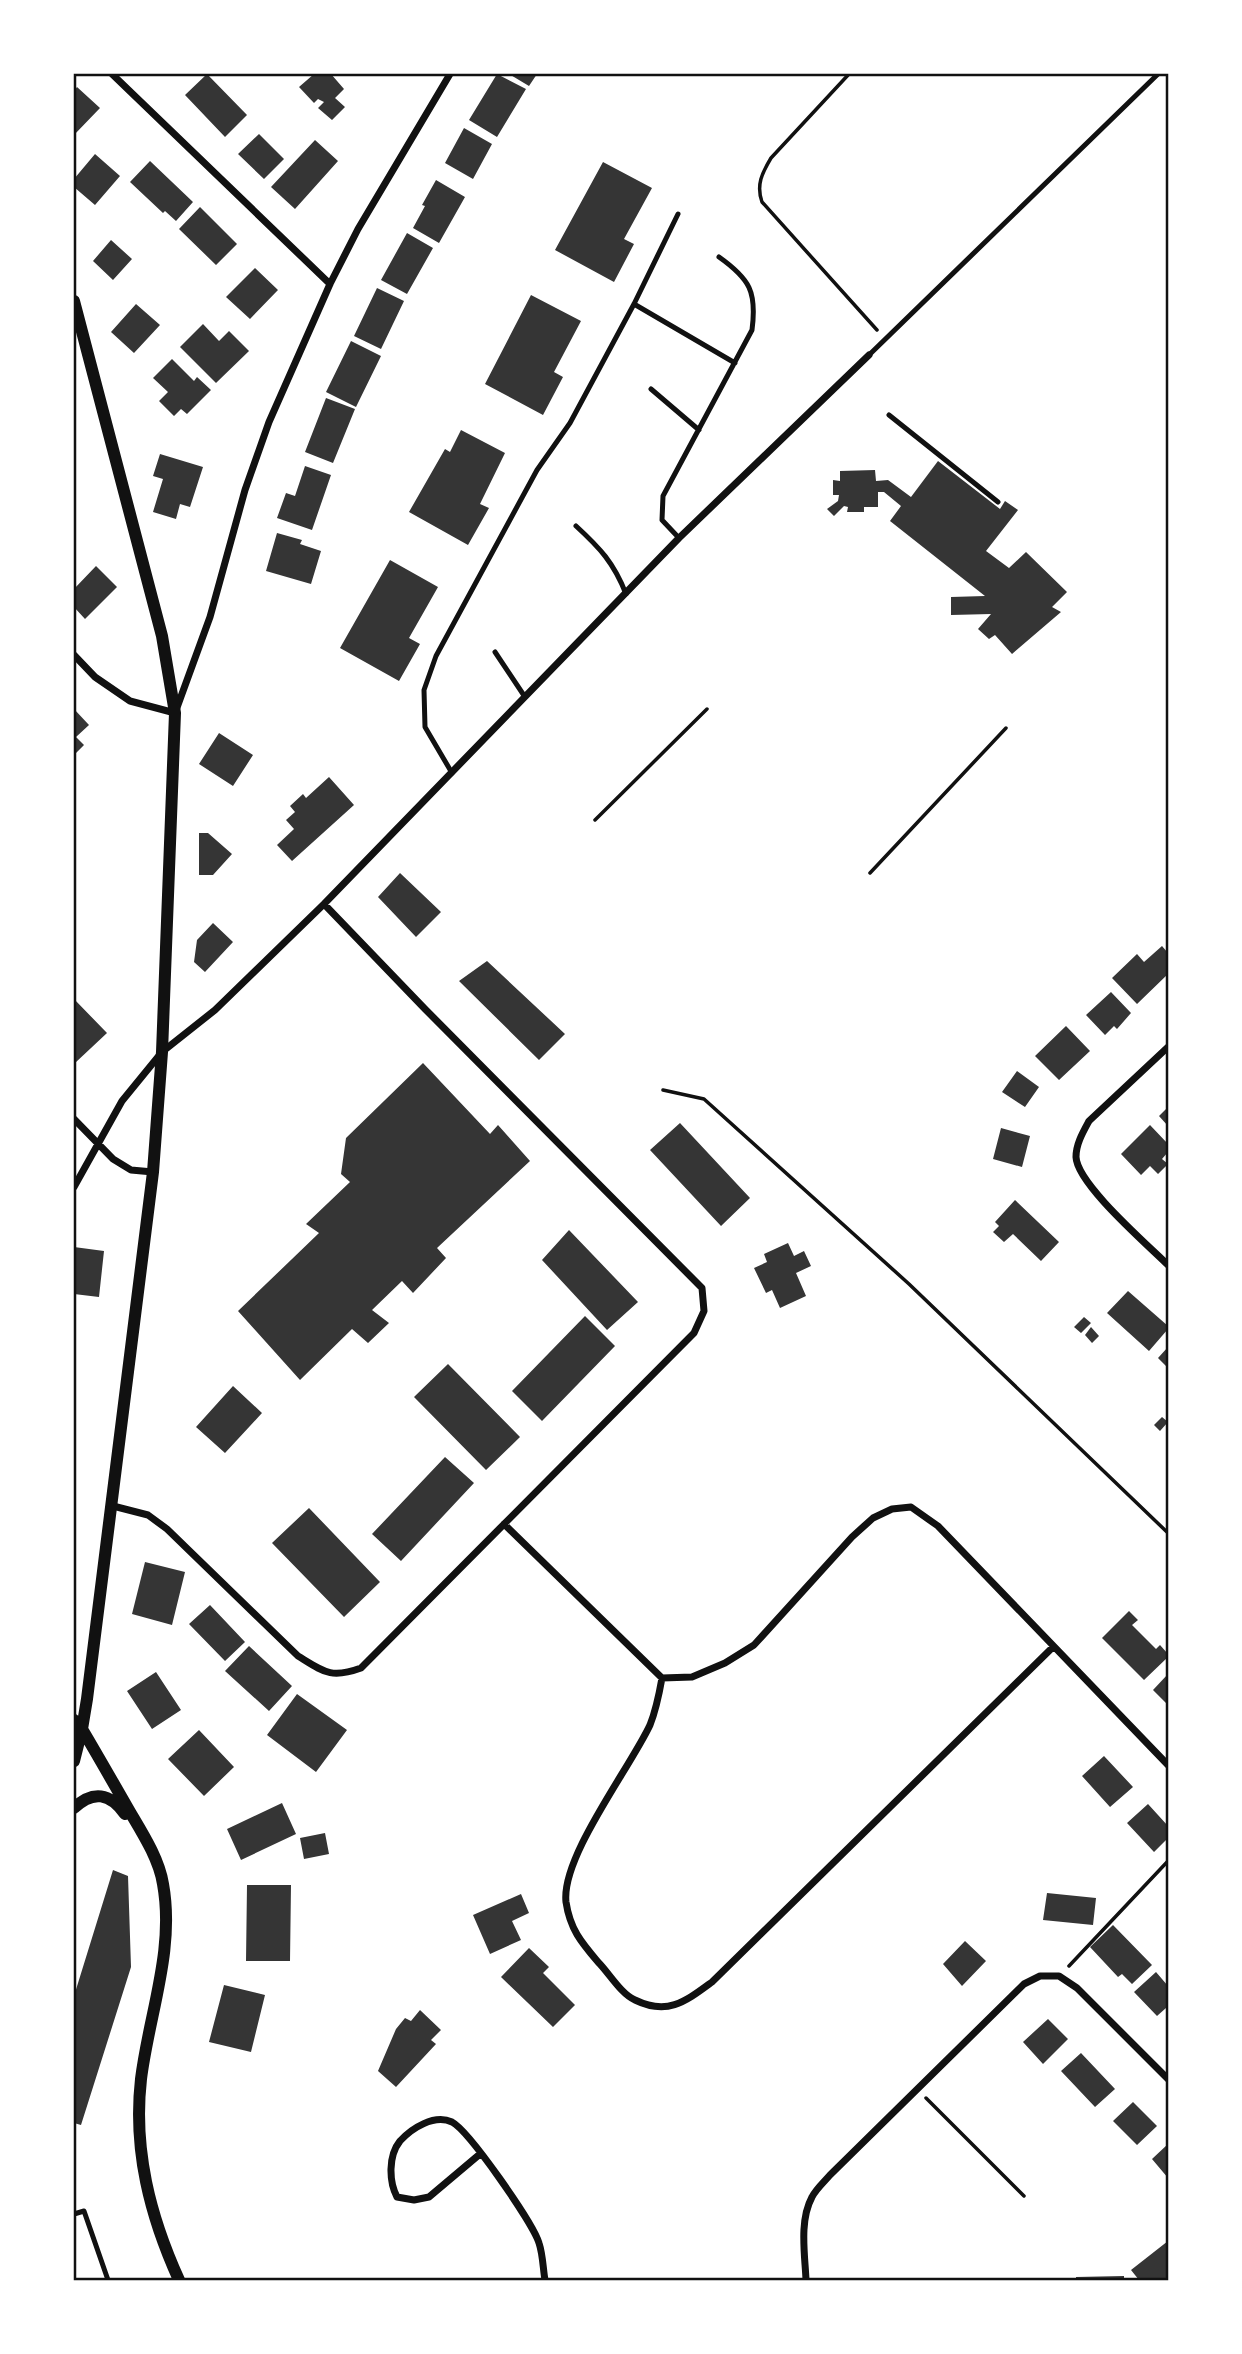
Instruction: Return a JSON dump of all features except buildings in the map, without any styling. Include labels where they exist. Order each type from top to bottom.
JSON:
[{"type":"street","points":[[112,74],[330,284]]},
{"type":"street","points":[[175,713],[210,617],[245,490],[269,422],[330,284],[358,229],[450,74]]},
{"type":"street","points":[[74,301],[76,317],[162,636],[175,713],[162,1052],[153,1172],[113,1506],[74,1761]]},
{"type":"street","points":[[74,1187],[122,1101],[162,1052],[215,1010],[324,904],[679,538],[869,355]]},
{"type":"street","points":[[74,655],[95,677],[130,701],[175,713]]},
{"type":"street","points":[[113,1506],[148,1515],[167,1529],[298,1656],[320,1670],[341,1675],[361,1668],[694,1332],[704,1311],[702,1288],[324,904]]},
{"type":"street","points":[[1168,1047],[1089,1121],[1080,1136],[1076,1157],[1080,1173],[1094,1192],[1168,1265]]},
{"type":"street","points":[[74,1119],[113,1159],[131,1170],[153,1172]]},
{"type":"street","points":[[504,1524],[662,1678],[692,1677],[725,1663],[754,1645],[852,1536],[873,1518],[892,1509],[911,1507],[938,1526],[1168,1765]]},
{"type":"street","points":[[662,1678],[659,1701],[649,1726],[591,1827],[572,1870],[566,1899],[570,1921],[578,1939],[632,1999],[652,2006],[673,2007],[712,1982],[1053,1647]]},
{"type":"street","points":[[78,1724],[149,1846],[163,1881],[167,1919],[164,1956],[141,2078],[139,2111],[141,2159],[151,2210],[179,2280]]},
{"type":"street","points":[[74,1808],[80,1801],[95,1795],[111,1799],[149,1846]]},
{"type":"street","points":[[806,2280],[804,2235],[812,2196],[830,2175],[1024,1984],[1040,1976],[1059,1976],[1077,1988],[1168,2080]]},
{"type":"street","points":[[480,2154],[429,2197],[414,2200],[397,2197],[391,2186],[391,2168],[399,2142],[426,2122],[438,2119],[453,2123],[494,2169],[522,2211],[539,2242],[545,2280]]},
{"type":"lane","points":[[869,355],[1158,74]]},
{"type":"lane","points":[[452,773],[425,727],[424,690],[436,656],[537,470],[570,423],[634,304],[678,214]]},
{"type":"lane","points":[[679,538],[662,520],[663,496],[752,330],[752,291],[740,272],[719,257]]},
{"type":"lane","points":[[634,304],[735,363]]},
{"type":"lane","points":[[651,389],[699,430]]},
{"type":"lane","points":[[889,415],[998,502]]},
{"type":"lane","points":[[576,526],[601,549],[617,570],[626,594]]},
{"type":"lane","points":[[495,652],[525,697]]},
{"type":"lane","points":[[74,2214],[84,2211],[108,2280]]},
{"type":"path","points":[[849,74],[771,158],[763,172],[758,190],[762,202],[885,340]]},
{"type":"path","points":[[595,820],[707,709]]},
{"type":"path","points":[[870,873],[1006,728]]},
{"type":"path","points":[[663,1090],[704,1099],[909,1284],[1168,1533]]},
{"type":"path","points":[[1059,1976],[1168,1861]]},
{"type":"path","points":[[917,2089],[1024,2196]]}]
